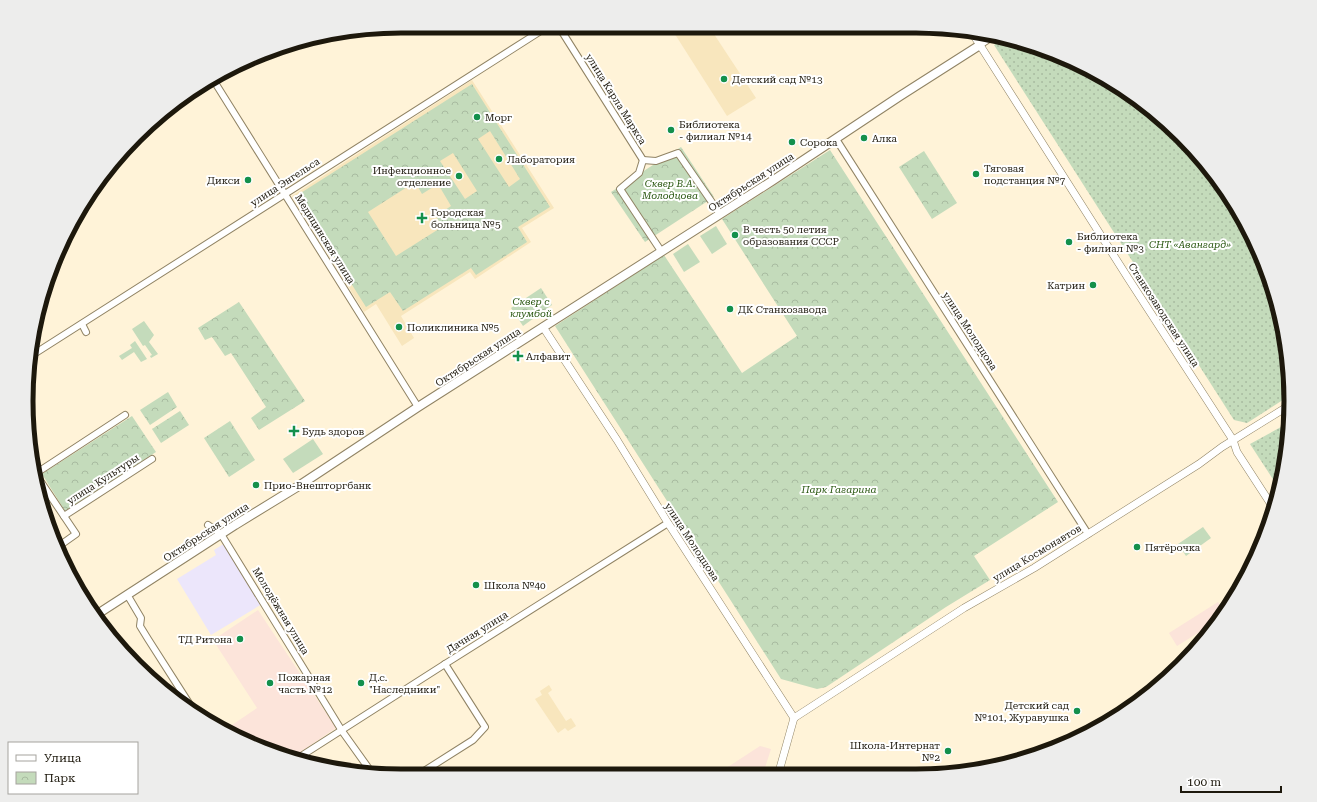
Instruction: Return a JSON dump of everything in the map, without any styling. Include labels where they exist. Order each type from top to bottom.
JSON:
[{"type":"main road","name":"Октябрьская улица","points":[[100,612],[297,487],[418,407],[720,214],[980,45]]},
{"type":"street","name":"улица Энгельса","points":[[36,353],[285,194],[532,33]]},
{"type":"street","name":"улица Карла Маркса","points":[[563,33],[643,160],[639,173],[620,189],[661,252]]},
{"type":"street","name":"Станкозаводская улица","points":[[975,38],[1128,278],[1234,440],[1237,452],[1269,502]]},
{"type":"street","name":"Октябрьская улица","points":[[980,45],[987,40]]},
{"type":"street","name":"Медицинская улица","points":[[215,83],[418,407]]},
{"type":"street","name":"улица Молодцова","points":[[836,139],[1088,534]]},
{"type":"street","name":"улица Карла Маркса","points":[[643,160],[656,161],[678,153],[720,214]]},
{"type":"street","points":[[82,324],[86,332]]},
{"type":"street","name":"улица Молодцова","points":[[543,327],[617,440],[668,523],[794,718]]},
{"type":"street","name":"улица Космонавтов","points":[[794,718],[964,608],[1034,568],[1284,409]]},
{"type":"street","points":[[40,471],[125,415]]},
{"type":"street","name":"улица Культуры","points":[[64,516],[152,459]]},
{"type":"street","name":"улица Культуры","points":[[43,485],[76,534],[62,544]]},
{"type":"street","name":"Дачная улица","points":[[303,755],[668,523]]},
{"type":"street","name":"Молодёжная улица","points":[[208,525],[222,534],[342,731],[368,767]]},
{"type":"street","points":[[128,596],[141,618],[140,626],[187,700]]},
{"type":"street","points":[[427,769],[473,740],[485,727],[445,664]]},
{"type":"street","points":[[779,769],[794,718]]},
{"type":"shaded area","name":"Детский сад №13","points":[[674,33],[713,33],[756,98],[727,116]]},
{"type":"shaded area","name":"Городская больница №5","points":[[472,80],[554,208],[522,228],[531,242],[475,279],[470,272],[401,316],[414,338],[402,346],[376,304],[364,312],[292,196]]},
{"type":"shaded area","points":[[225,543],[262,604],[211,635],[177,579],[216,555],[214,550]]},
{"type":"shaded area","points":[[1218,602],[1221,607],[1205,628],[1177,646],[1169,633]]},
{"type":"shaded area","points":[[258,610],[336,728],[298,754],[260,741],[230,727],[257,708],[213,640]]},
{"type":"shaded area","points":[[549,685],[552,690],[548,693],[566,721],[571,718],[576,726],[568,731],[565,728],[558,733],[535,699],[542,695],[540,691]]},
{"type":"shaded area","points":[[760,746],[771,749],[765,769],[725,769]]},
{"type":"green space","name":"СНТ «Авангард»","points":[[998,43],[1057,61],[1100,82],[1140,109],[1159,124],[1193,158],[1208,177],[1235,217],[1256,260],[1277,329],[1281,353],[1284,399],[1247,423],[1234,420],[994,45]]},
{"type":"green space","name":"Городская больница №5","points":[[472,84],[550,207],[518,227],[527,242],[476,275],[471,268],[403,311],[390,292],[366,307],[296,196]],"holes":[[[490,131],[520,179],[509,187],[478,139]],[[453,153],[477,191],[465,199],[440,161]],[[415,182],[422,194],[438,184],[451,206],[436,216],[442,227],[396,256],[368,212]]]},
{"type":"green space","name":"Сквер В.А. Молодцова","points":[[681,147],[714,197],[645,242],[611,192]]},
{"type":"green space","name":"Парк Гагарина","points":[[830,150],[1058,502],[974,556],[990,580],[946,607],[826,687],[817,689],[781,679],[555,326],[664,255],[742,373],[797,336],[722,219]]},
{"type":"green space","points":[[924,151],[957,203],[932,219],[899,167]]},
{"type":"green space","points":[[716,226],[727,244],[712,254],[700,236]]},
{"type":"green space","points":[[688,244],[700,262],[684,272],[673,254]]},
{"type":"green space","name":"Сквер с клумбой","points":[[541,288],[552,305],[523,326],[511,308]]},
{"type":"green space","points":[[239,302],[305,401],[259,430],[251,418],[266,407],[231,353],[225,356],[212,337],[205,340],[198,328]]},
{"type":"green space","points":[[144,321],[154,335],[149,342],[158,354],[151,358],[150,356],[152,355],[145,345],[143,346],[132,329]]},
{"type":"green space","points":[[135,341],[147,359],[141,362],[134,352],[122,360],[119,356],[132,348],[130,345]]},
{"type":"green space","points":[[168,392],[177,407],[150,425],[140,410]]},
{"type":"green space","points":[[180,411],[189,425],[161,443],[152,429]]},
{"type":"green space","points":[[132,416],[156,452],[65,511],[42,474]]},
{"type":"green space","points":[[230,421],[255,460],[229,477],[204,438]]},
{"type":"green space","points":[[1283,426],[1281,449],[1275,482],[1250,444]]},
{"type":"green space","points":[[313,439],[323,454],[293,473],[283,459]]},
{"type":"green space","points":[[1203,527],[1211,538],[1186,556],[1178,544]]},
{"type":"place","name":"Детский сад №13","points":[[724,79]]},
{"type":"place","name":"Морг","points":[[477,117]]},
{"type":"place","name":"Библиотека - филиал №14","points":[[671,130]]},
{"type":"place","name":"Алка","points":[[864,138]]},
{"type":"place","name":"Сорока","points":[[792,142]]},
{"type":"place","name":"Лаборатория","points":[[499,159]]},
{"type":"place","name":"Тяговая подстанция №7","points":[[976,174]]},
{"type":"place","name":"Инфекционное отделение","points":[[459,176]]},
{"type":"place","name":"Дикси","points":[[248,180]]},
{"type":"place","name":"Городская больница №5","points":[[422,218]]},
{"type":"place","name":"В честь 50 летия образования СССР","points":[[735,235]]},
{"type":"place","name":"Библиотека - филиал №3","points":[[1069,242]]},
{"type":"place","name":"Катрин","points":[[1093,285]]},
{"type":"place","name":"ДК Станкозавода","points":[[730,309]]},
{"type":"place","name":"Поликлиника №5","points":[[399,327]]},
{"type":"place","name":"Алфавит","points":[[518,356]]},
{"type":"place","name":"Будь здоров","points":[[294,431]]},
{"type":"place","name":"Прио-Внешторгбанк","points":[[256,485]]},
{"type":"place","name":"Пятёрочка","points":[[1137,547]]},
{"type":"place","name":"Школа №40","points":[[476,585]]},
{"type":"place","name":"ТД Ритона","points":[[240,639]]},
{"type":"place","name":"Пожарная часть №12","points":[[270,683]]},
{"type":"place","name":"Д.с. \"Наследники\"","points":[[361,683]]},
{"type":"place","name":"Детский сад №101, Журавушка","points":[[1077,711]]},
{"type":"place","name":"Школа-Интернат №2","points":[[948,751]]}]
